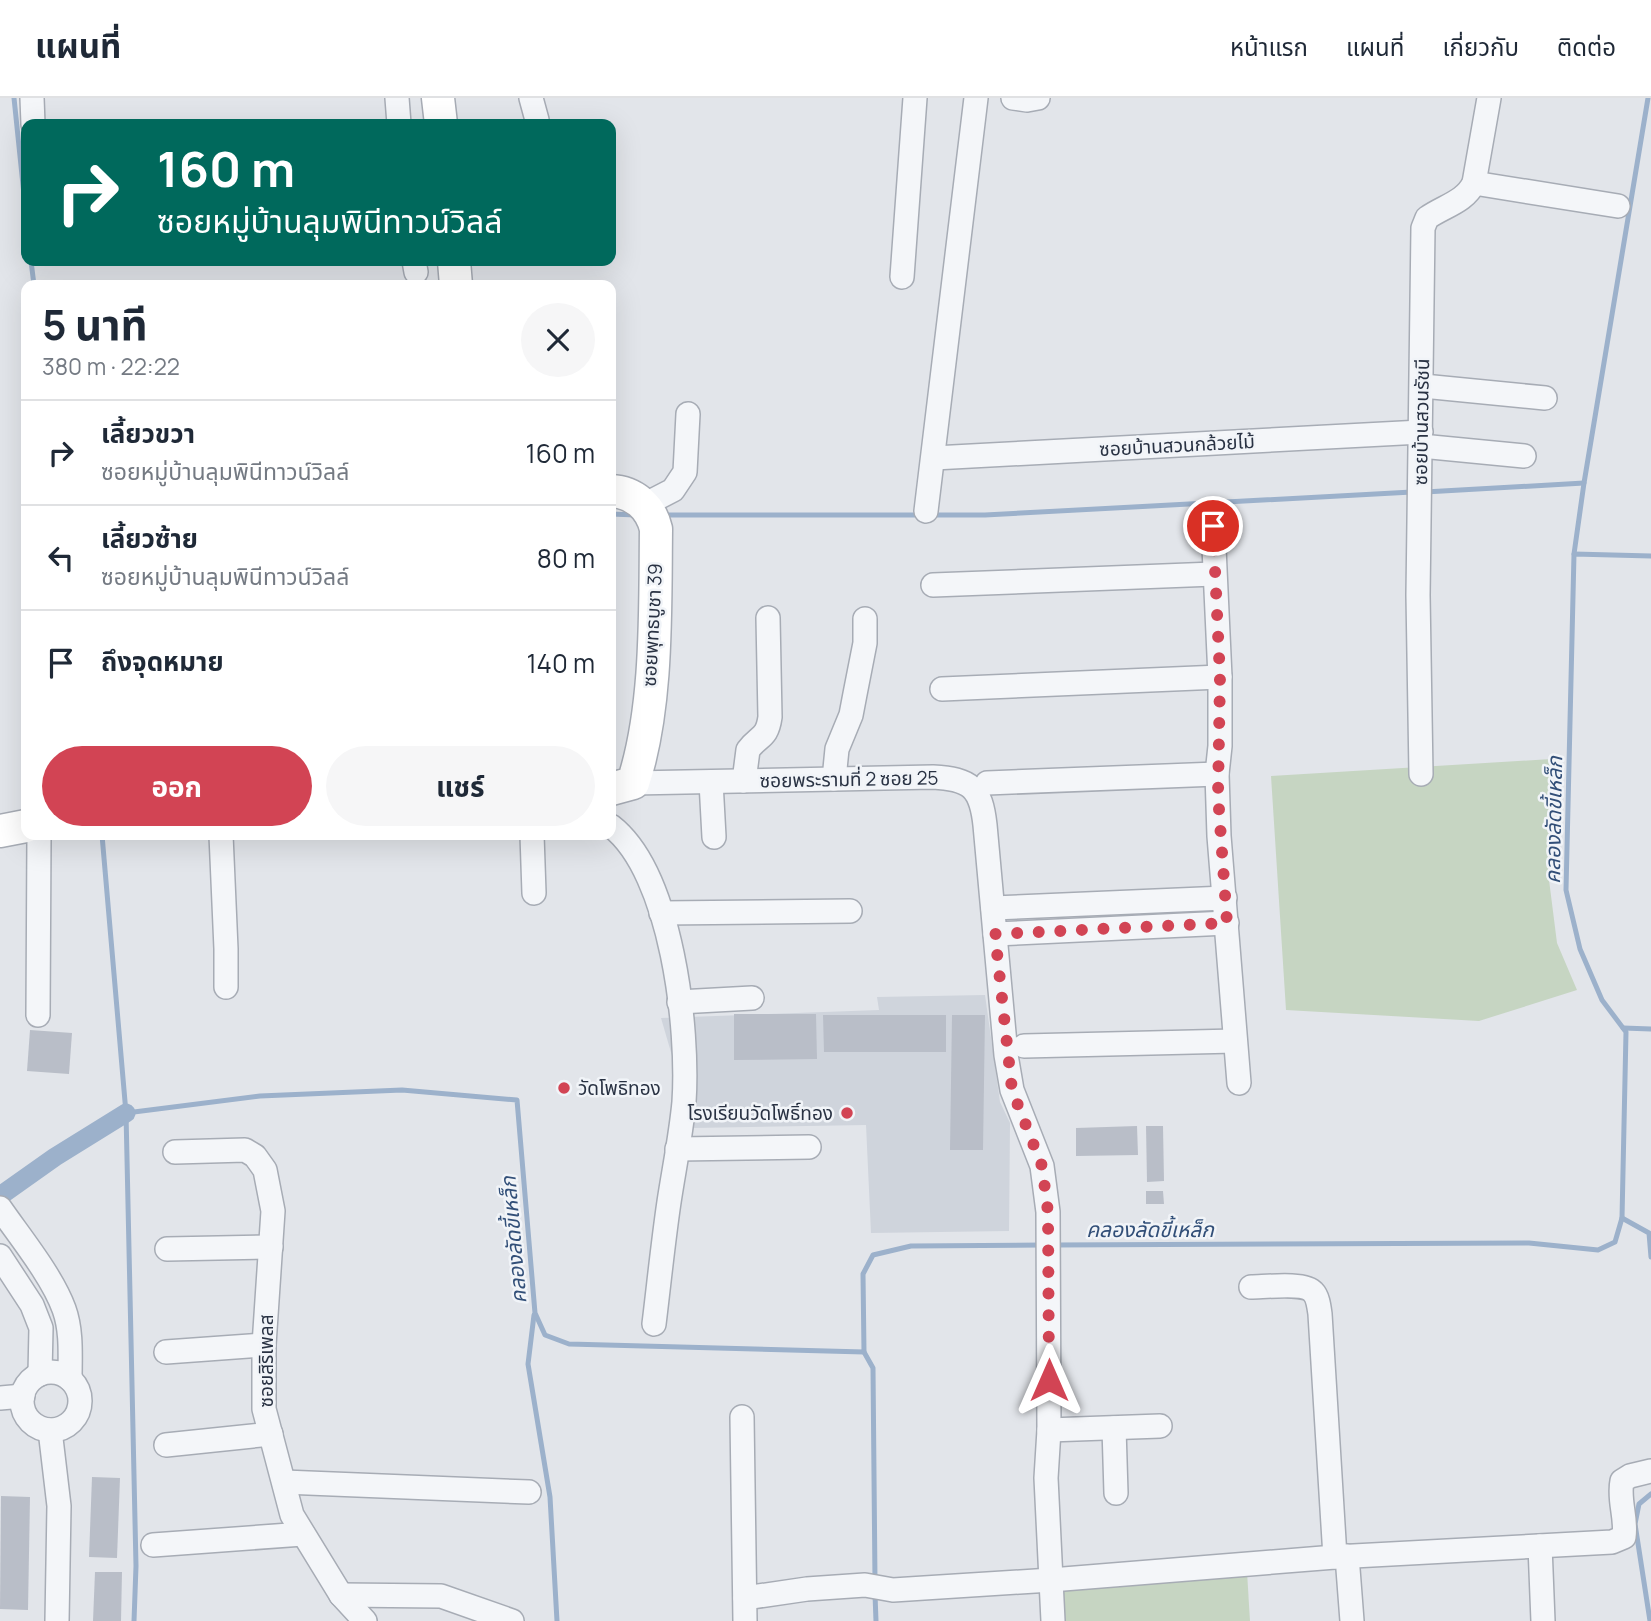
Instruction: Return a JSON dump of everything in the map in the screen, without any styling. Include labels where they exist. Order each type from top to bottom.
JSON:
[{"type":"street","points":[[32,98],[33,119]]},
{"type":"street","points":[[397,98],[399,119]]},
{"type":"street","points":[[439,98],[441,119]]},
{"type":"street","points":[[902,277],[915,98]]},
{"type":"street","points":[[926,511],[976,98]]},
{"type":"street","points":[[1013,98],[1038,98]]},
{"type":"street","points":[[1489,98],[1474,183],[1618,206]]},
{"type":"street","name":"ซอยบ้านสวนรัชนี","points":[[1420,774],[1418,596],[1423,386],[1423,228],[1427,218],[1461,199],[1470,192],[1474,183]]},
{"type":"street","points":[[1423,386],[1545,398]]},
{"type":"street","points":[[616,492],[631,496],[644,505],[673,490],[685,472],[688,414]]},
{"type":"street","name":"ซอยบ้านสวนกล้วยไม้","points":[[934,458],[1421,439],[1524,456]]},
{"type":"street","name":"ซอยพุทธบูชา 39","points":[[622,786],[642,750],[654,650],[656,529],[653,517],[644,505]]},
{"type":"street","points":[[1213,526],[1220,677],[1220,746],[1217,774],[1239,1083]]},
{"type":"street","points":[[933,585],[1214,574]]},
{"type":"street","points":[[744,781],[748,750],[769,730],[771,717],[768,618]]},
{"type":"street","points":[[835,779],[837,749],[851,715],[858,681],[865,643],[865,619]]},
{"type":"street","points":[[942,689],[1220,677]]},
{"type":"street","points":[[987,783],[1217,774]]},
{"type":"street","name":"ซอยพระรามที่ 2 ซอย 25","points":[[622,786],[933,777],[960,781],[979,792],[983,804],[1012,1090],[1042,1166],[1048,1212],[1049,1430],[1045,1478],[1053,1621]]},
{"type":"street","points":[[711,782],[714,837]]},
{"type":"street","points":[[0,831],[21,827]]},
{"type":"street","points":[[616,831],[633,849],[646,872],[662,913],[679,1002],[684,1101],[654,1324]]},
{"type":"street","points":[[38,1015],[39,840]]},
{"type":"street","points":[[220,840],[226,987]]},
{"type":"street","points":[[532,840],[534,893]]},
{"type":"street","points":[[993,908],[1225,898]]},
{"type":"street","points":[[1101,903],[1103,929]]},
{"type":"street","points":[[662,913],[850,911]]},
{"type":"street","points":[[995,934],[1227,923]]},
{"type":"street","points":[[679,1002],[752,998]]},
{"type":"street","points":[[1024,1046],[1235,1041]]},
{"type":"street","points":[[677,1149],[809,1147]]},
{"type":"street","name":"ซอยสิริเพลส","points":[[175,1152],[245,1150],[255,1156],[265,1170],[274,1211],[264,1345],[264,1409],[292,1515],[341,1595],[365,1621]]},
{"type":"street","points":[[0,1208],[64,1308],[70,1348],[70,1379]]},
{"type":"street","points":[[167,1249],[271,1247]]},
{"type":"street","points":[[2,1258],[32,1305],[41,1328],[40,1374]]},
{"type":"street","points":[[1251,1287],[1305,1286],[1314,1293],[1317,1300],[1341,1556],[1352,1621]]},
{"type":"street","points":[[166,1352],[264,1345]]},
{"type":"street","points":[[60,1373],[78,1388],[81,1400],[79,1411],[72,1421],[62,1428],[41,1428],[26,1415],[23,1406],[11,1397],[40,1374],[60,1373]]},
{"type":"street","points":[[742,1417],[745,1610],[807,1589],[865,1584],[893,1590],[1341,1556],[1612,1542],[1624,1537],[1620,1490],[1622,1481],[1647,1472]]},
{"type":"street","points":[[1049,1430],[1160,1426]]},
{"type":"street","points":[[1114,1428],[1116,1493]]},
{"type":"street","points":[[50,1430],[60,1506],[57,1621]]},
{"type":"street","points":[[166,1444],[271,1434]]},
{"type":"street","points":[[284,1482],[530,1492]]},
{"type":"street","points":[[153,1545],[303,1534]]},
{"type":"street","points":[[1540,1546],[1543,1621]]},
{"type":"street","points":[[341,1595],[440,1595],[512,1621]]},
{"type":"shaded area","name":"โรงเรียนวัดโพธิ์ทอง","points":[[985,995],[1000,1102],[1010,1123],[1009,1231],[871,1233],[866,1125],[693,1128],[661,1018],[879,1010],[877,997]]},
{"type":"green space","points":[[1551,759],[1548,872],[1557,943],[1577,990],[1479,1021],[1286,1010],[1271,776]]},
{"type":"green space","points":[[1247,1572],[1250,1621],[1064,1621],[1062,1588]]},
{"type":"building","points":[[734,1014],[816,1014],[817,1059],[734,1060]]},
{"type":"building","points":[[823,1015],[946,1015],[946,1052],[824,1052]]},
{"type":"building","points":[[952,1015],[985,1015],[983,1150],[950,1150]]},
{"type":"building","points":[[30,1030],[72,1033],[69,1074],[27,1071]]},
{"type":"building","points":[[1137,1126],[1138,1155],[1076,1156],[1076,1128]]},
{"type":"building","points":[[1146,1126],[1163,1126],[1164,1181],[1147,1182]]},
{"type":"building","points":[[1146,1191],[1163,1191],[1164,1204],[1146,1204]]},
{"type":"building","points":[[92,1477],[120,1478],[117,1558],[89,1557]]},
{"type":"building","points":[[1,1496],[30,1497],[28,1610],[0,1609]]},
{"type":"building","points":[[95,1572],[122,1572],[121,1621],[93,1621]]},
{"type":"waterway","points":[[14,98],[21,166]]},
{"type":"waterway","points":[[1574,554],[1648,98]]},
{"type":"waterway","points":[[32,266],[33,280]]},
{"type":"waterway","points":[[1425,492],[1584,483]]},
{"type":"waterway","points":[[932,515],[985,515],[1412,492]]},
{"type":"waterway","points":[[616,514],[636,515]]},
{"type":"waterway","points":[[663,515],[923,515]]},
{"type":"waterway","name":"คลองลัดขี้เหล็ก","points":[[1055,1245],[1529,1243],[1598,1250],[1615,1242],[1622,1218],[1626,1032],[1602,1000],[1580,949],[1566,890],[1574,554],[1651,556]]},
{"type":"waterway","points":[[102,840],[126,1113],[136,1566],[134,1621]]},
{"type":"waterway","points":[[1623,1028],[1651,1029]]},
{"type":"waterway","name":"คลองลัดขี้เหล็ก","points":[[126,1113],[260,1096],[402,1090],[517,1100],[535,1313],[545,1335],[569,1344],[864,1352],[863,1274],[873,1255],[911,1246],[1042,1245]]},
{"type":"waterway","points":[[0,1196],[55,1157],[126,1113]]},
{"type":"waterway","points":[[1622,1218],[1649,1233],[1651,1257]]},
{"type":"waterway","points":[[534,1315],[528,1364],[550,1497],[557,1621]]},
{"type":"waterway","points":[[864,1352],[873,1368],[875,1581]]},
{"type":"waterway","points":[[1650,1621],[1635,1524],[1639,1504],[1651,1494]]},
{"type":"waterway","points":[[875,1594],[876,1621]]},
{"type":"place","name":"วัดโพธิทอง","points":[[564,1088]]},
{"type":"place","name":"โรงเรียนวัดโพธิ์ทอง","points":[[847,1113]]},
{"type":"route","points":[[1049,1380],[1046,1187],[1042,1166],[1012,1090],[1006,1055],[995,934],[1227,923],[1219,836],[1217,774],[1220,746],[1220,677],[1213,526]]}]
